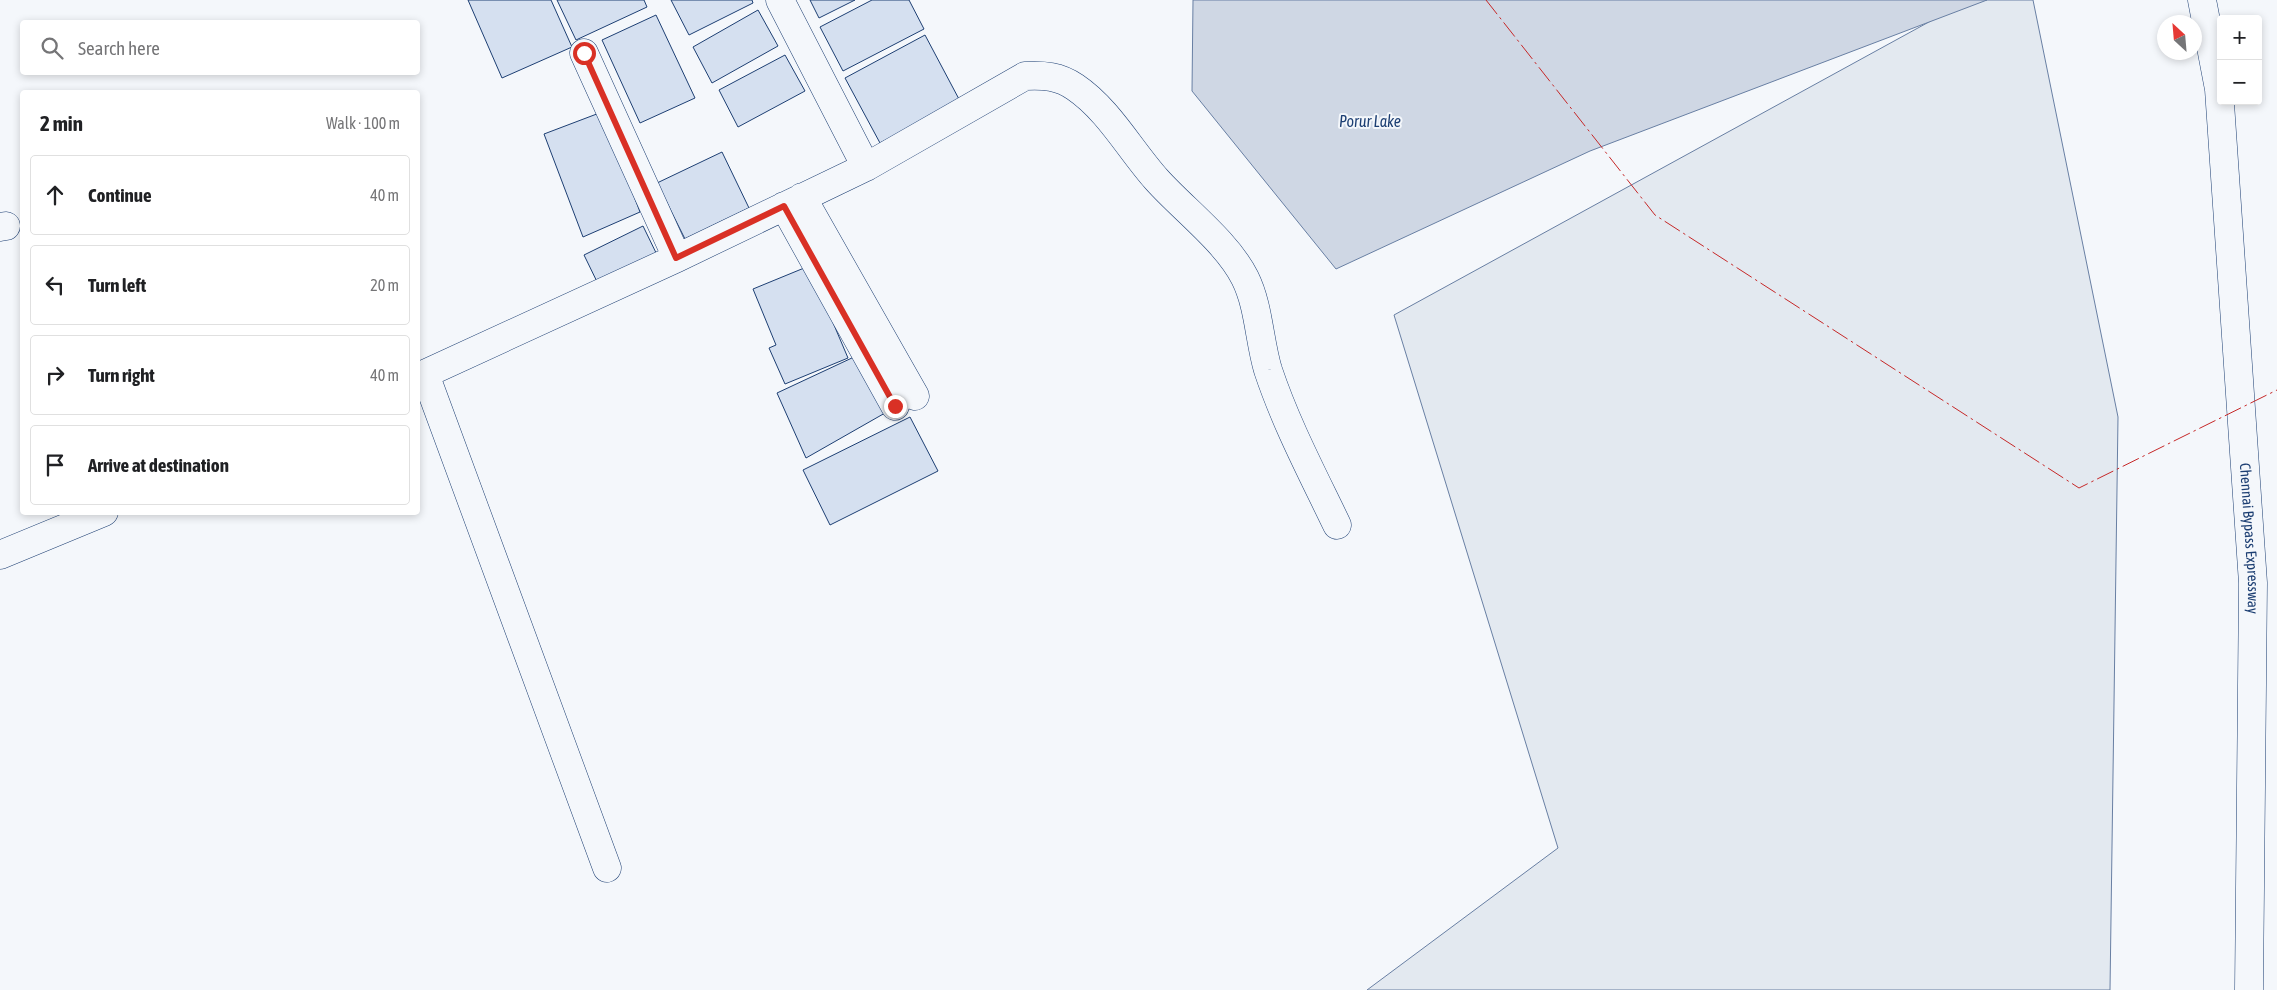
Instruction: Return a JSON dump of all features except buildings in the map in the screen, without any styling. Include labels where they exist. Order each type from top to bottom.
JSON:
[{"type":"main road","points":[[780,0],[866,167]]},
{"type":"main road","name":"Chennai Bypass Expressway","points":[[2202,0],[2219,89],[2253,583],[2249,990]]},
{"type":"main road","points":[[584,53],[676,258]]},
{"type":"main road","points":[[607,868],[421,376],[676,258],[866,167],[1025,76],[1050,75],[1075,86],[1097,106],[1156,179],[1224,249],[1245,278],[1254,305],[1266,363],[1283,414],[1337,525]]},
{"type":"main road","points":[[793,201],[905,401]]},
{"type":"main road","points":[[0,555],[97,515]]},
{"type":"shaded area","points":[[1969,0],[2033,0],[2118,417],[2110,990],[1367,990],[1558,848],[1394,315]]},
{"type":"water","name":"Porur Lake","points":[[1193,0],[1987,0],[1590,151],[1336,269],[1192,91]]},
{"type":"power","points":[[1486,0],[1655,215],[2079,488],[2277,390]]},
{"type":"route","points":[[584,53],[676,258],[784,206],[895,406]]}]
